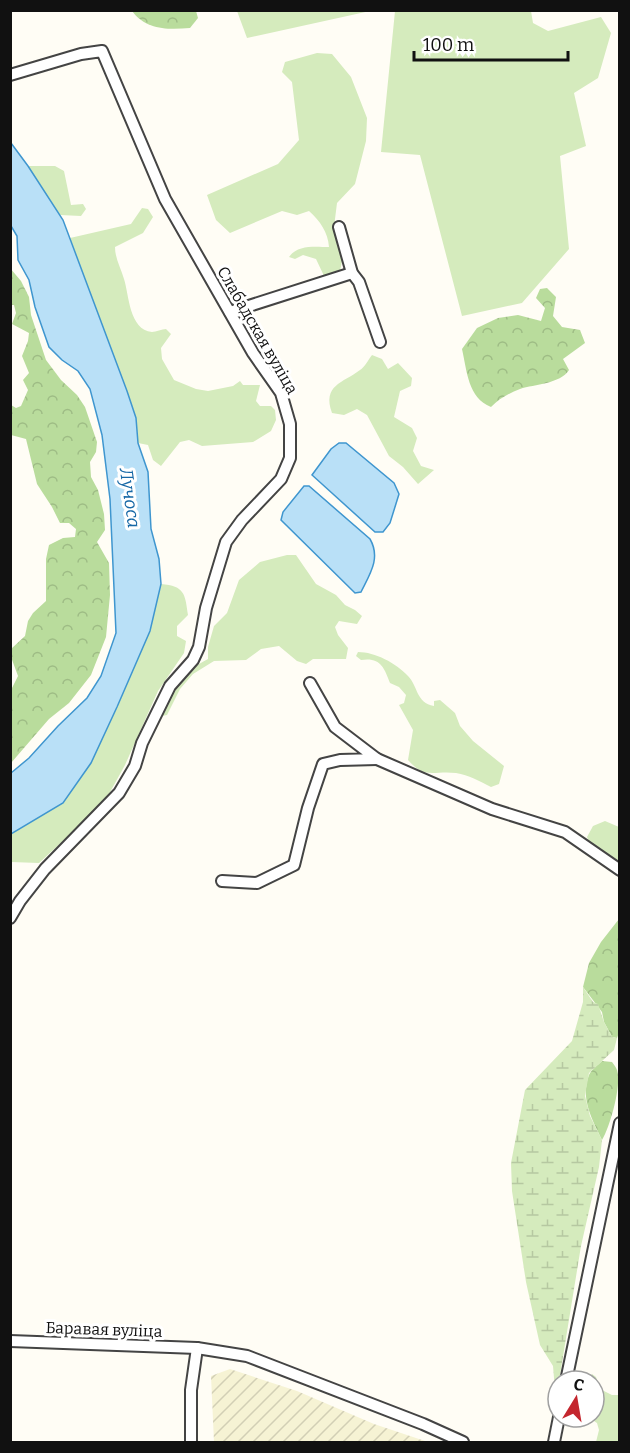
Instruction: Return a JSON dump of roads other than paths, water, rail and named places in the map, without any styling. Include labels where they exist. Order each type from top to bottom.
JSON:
[{"type":"street","name":"Слабадская вуліца","points":[[10,75],[81,54],[102,51],[165,199],[253,353],[281,393],[290,423],[290,458],[281,479],[242,520],[226,542],[206,608],[199,647],[193,660],[170,686],[142,743],[135,766],[119,793],[45,869],[10,918]]},
{"type":"street","points":[[339,227],[352,273],[359,282],[380,342]]},
{"type":"street","points":[[230,312],[352,273]]},
{"type":"street","points":[[310,683],[335,727],[377,759],[492,808],[565,832],[620,870]]},
{"type":"street","points":[[222,881],[257,883],[294,865],[308,808],[323,764],[340,760],[377,759]]},
{"type":"street","points":[[569,1369],[620,1123]]},
{"type":"street","name":"Баравая вуліца","points":[[10,1341],[197,1348],[247,1356],[423,1424],[463,1443]]},
{"type":"street","points":[[191,1443],[191,1390],[197,1348]]},
{"type":"water","name":"Лучоса","points":[[11,143],[63,220],[127,391],[136,418],[138,443],[148,472],[151,529],[159,559],[161,584],[150,631],[91,763],[63,803],[11,834],[11,773],[29,758],[87,698],[101,676],[116,633],[110,499],[102,435],[90,389],[78,371],[49,347],[35,307],[29,280],[18,260],[17,236],[11,226]]},
{"type":"water","points":[[339,443],[346,443],[394,483],[399,494],[390,523],[383,532],[375,532],[312,475],[331,449]]},
{"type":"water","points":[[304,486],[309,486],[370,539],[374,553],[373,566],[361,592],[355,593],[281,520],[283,512]]}]
